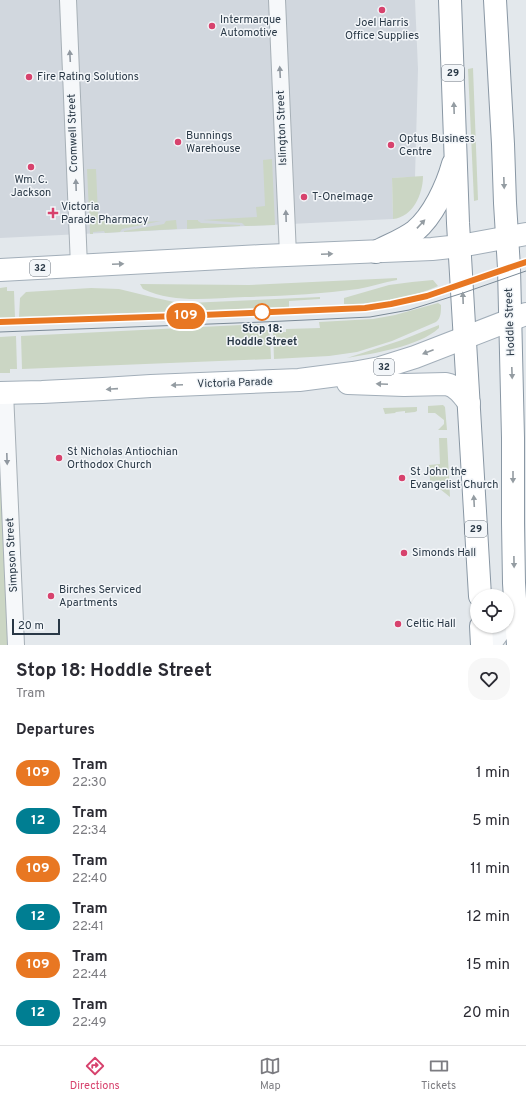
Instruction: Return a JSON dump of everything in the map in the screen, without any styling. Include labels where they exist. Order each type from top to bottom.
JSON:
[{"type":"main road","name":"29","points":[[450,0],[458,223],[480,589]]},
{"type":"main road","name":"Hoddle Street","points":[[495,0],[505,203],[517,236],[509,268],[518,317],[513,438],[514,576],[517,628]]},
{"type":"main road","points":[[376,252],[409,235],[425,220],[435,205],[445,185],[453,165],[456,147]]},
{"type":"main road","name":"32","points":[[0,270],[432,249],[460,246],[517,236]]},
{"type":"main road","name":"32","points":[[464,337],[518,317]]},
{"type":"main road","name":"Victoria Parade","points":[[2,392],[49,392],[299,380],[380,368],[415,357],[464,337]]},
{"type":"main road","points":[[299,380],[395,385],[446,384],[452,385],[457,389],[469,403]]},
{"type":"main road","points":[[481,633],[482,645]]},
{"type":"street","name":"Cromwell Street","points":[[68,0],[79,266]]},
{"type":"street","name":"Islington Street","points":[[277,0],[288,255]]},
{"type":"street","name":"Simpson Street","points":[[2,392],[16,645]]},
{"type":"street","points":[[490,645],[517,628]]},
{"type":"shaded area","points":[[0,0],[415,0],[418,69],[415,177],[392,178],[393,219],[0,238]]},
{"type":"green space","points":[[473,68],[478,200],[474,201],[468,69]]},
{"type":"green space","points":[[272,159],[275,225],[245,226],[242,223],[203,220],[257,217],[256,207],[265,206],[263,160]]},
{"type":"green space","points":[[87,169],[96,169],[98,214],[106,214],[107,224],[161,221],[122,229],[120,232],[105,233],[104,231],[93,232],[93,234],[90,234]]},
{"type":"green space","points":[[423,176],[423,183],[416,204],[406,214],[393,219],[392,178]]},
{"type":"green space","points":[[176,220],[177,229],[124,232],[164,224],[166,221]]},
{"type":"green space","points":[[187,220],[198,220],[201,223],[240,226],[187,229]]},
{"type":"green space","points":[[397,278],[397,280],[344,291],[206,299],[168,297],[143,289],[140,284],[249,285]]},
{"type":"green space","points":[[433,280],[438,286],[413,295],[369,303],[344,304],[344,298],[389,285]]},
{"type":"green space","points":[[7,287],[7,291],[14,291],[15,318],[0,318],[0,288]]},
{"type":"green space","points":[[91,288],[119,289],[179,303],[320,297],[320,299],[289,301],[289,307],[19,317],[20,298],[26,292]]},
{"type":"green space","points":[[438,303],[441,305],[441,312],[439,319],[436,322],[392,341],[357,352],[329,356],[274,359],[273,332],[286,332],[286,329],[320,328],[319,322],[373,319],[395,315]]},
{"type":"green space","points":[[261,324],[261,330],[268,330],[270,336],[271,359],[22,369],[21,336]]},
{"type":"green space","points":[[439,325],[439,328],[430,335],[408,345],[347,358],[402,340]]},
{"type":"green space","points":[[16,336],[17,369],[10,369],[10,373],[0,373],[0,337]]},
{"type":"green space","points":[[443,405],[445,407],[447,430],[438,430],[444,424],[444,420],[435,413],[428,413],[428,406]]},
{"type":"green space","points":[[417,407],[417,411],[415,412],[405,413],[405,411],[385,414],[383,408]]},
{"type":"green space","points":[[439,438],[447,438],[450,497],[435,485],[435,481],[430,481],[429,465],[440,464]]},
{"type":"green space","points":[[0,487],[2,487],[9,645],[0,645]]},
{"type":"tram line","points":[[0,322],[365,308],[427,296],[526,262]]},
{"type":"tram line","name":"109","points":[[0,322],[365,308],[406,301],[442,292],[526,262]]},
{"type":"tram line","points":[[0,332],[370,317],[409,310],[526,271]]},
{"type":"place","name":"Joel Harris Office Supplies","points":[[382,10]]},
{"type":"place","name":"Intermarque Automotive","points":[[212,26]]},
{"type":"place","name":"Fire Rating Solutions","points":[[29,77]]},
{"type":"place","name":"Bunnings Warehouse","points":[[178,142]]},
{"type":"place","name":"Optus Business Centre","points":[[391,145]]},
{"type":"place","name":"Wm. C. Jackson","points":[[31,167]]},
{"type":"place","name":"T-OneImage","points":[[304,197]]},
{"type":"place","name":"Victoria Parade Pharmacy","points":[[53,213]]},
{"type":"place","name":"Stop 18: Hoddle Street","points":[[262,312]]},
{"type":"place","name":"St Nicholas Antiochian Orthodox Church","points":[[59,458]]},
{"type":"place","name":"St John the Evangelist Church","points":[[402,478]]},
{"type":"place","name":"Simonds Hall","points":[[404,553]]},
{"type":"place","name":"Birches Serviced Apartments","points":[[51,596]]},
{"type":"place","name":"Celtic Hall","points":[[398,624]]}]
